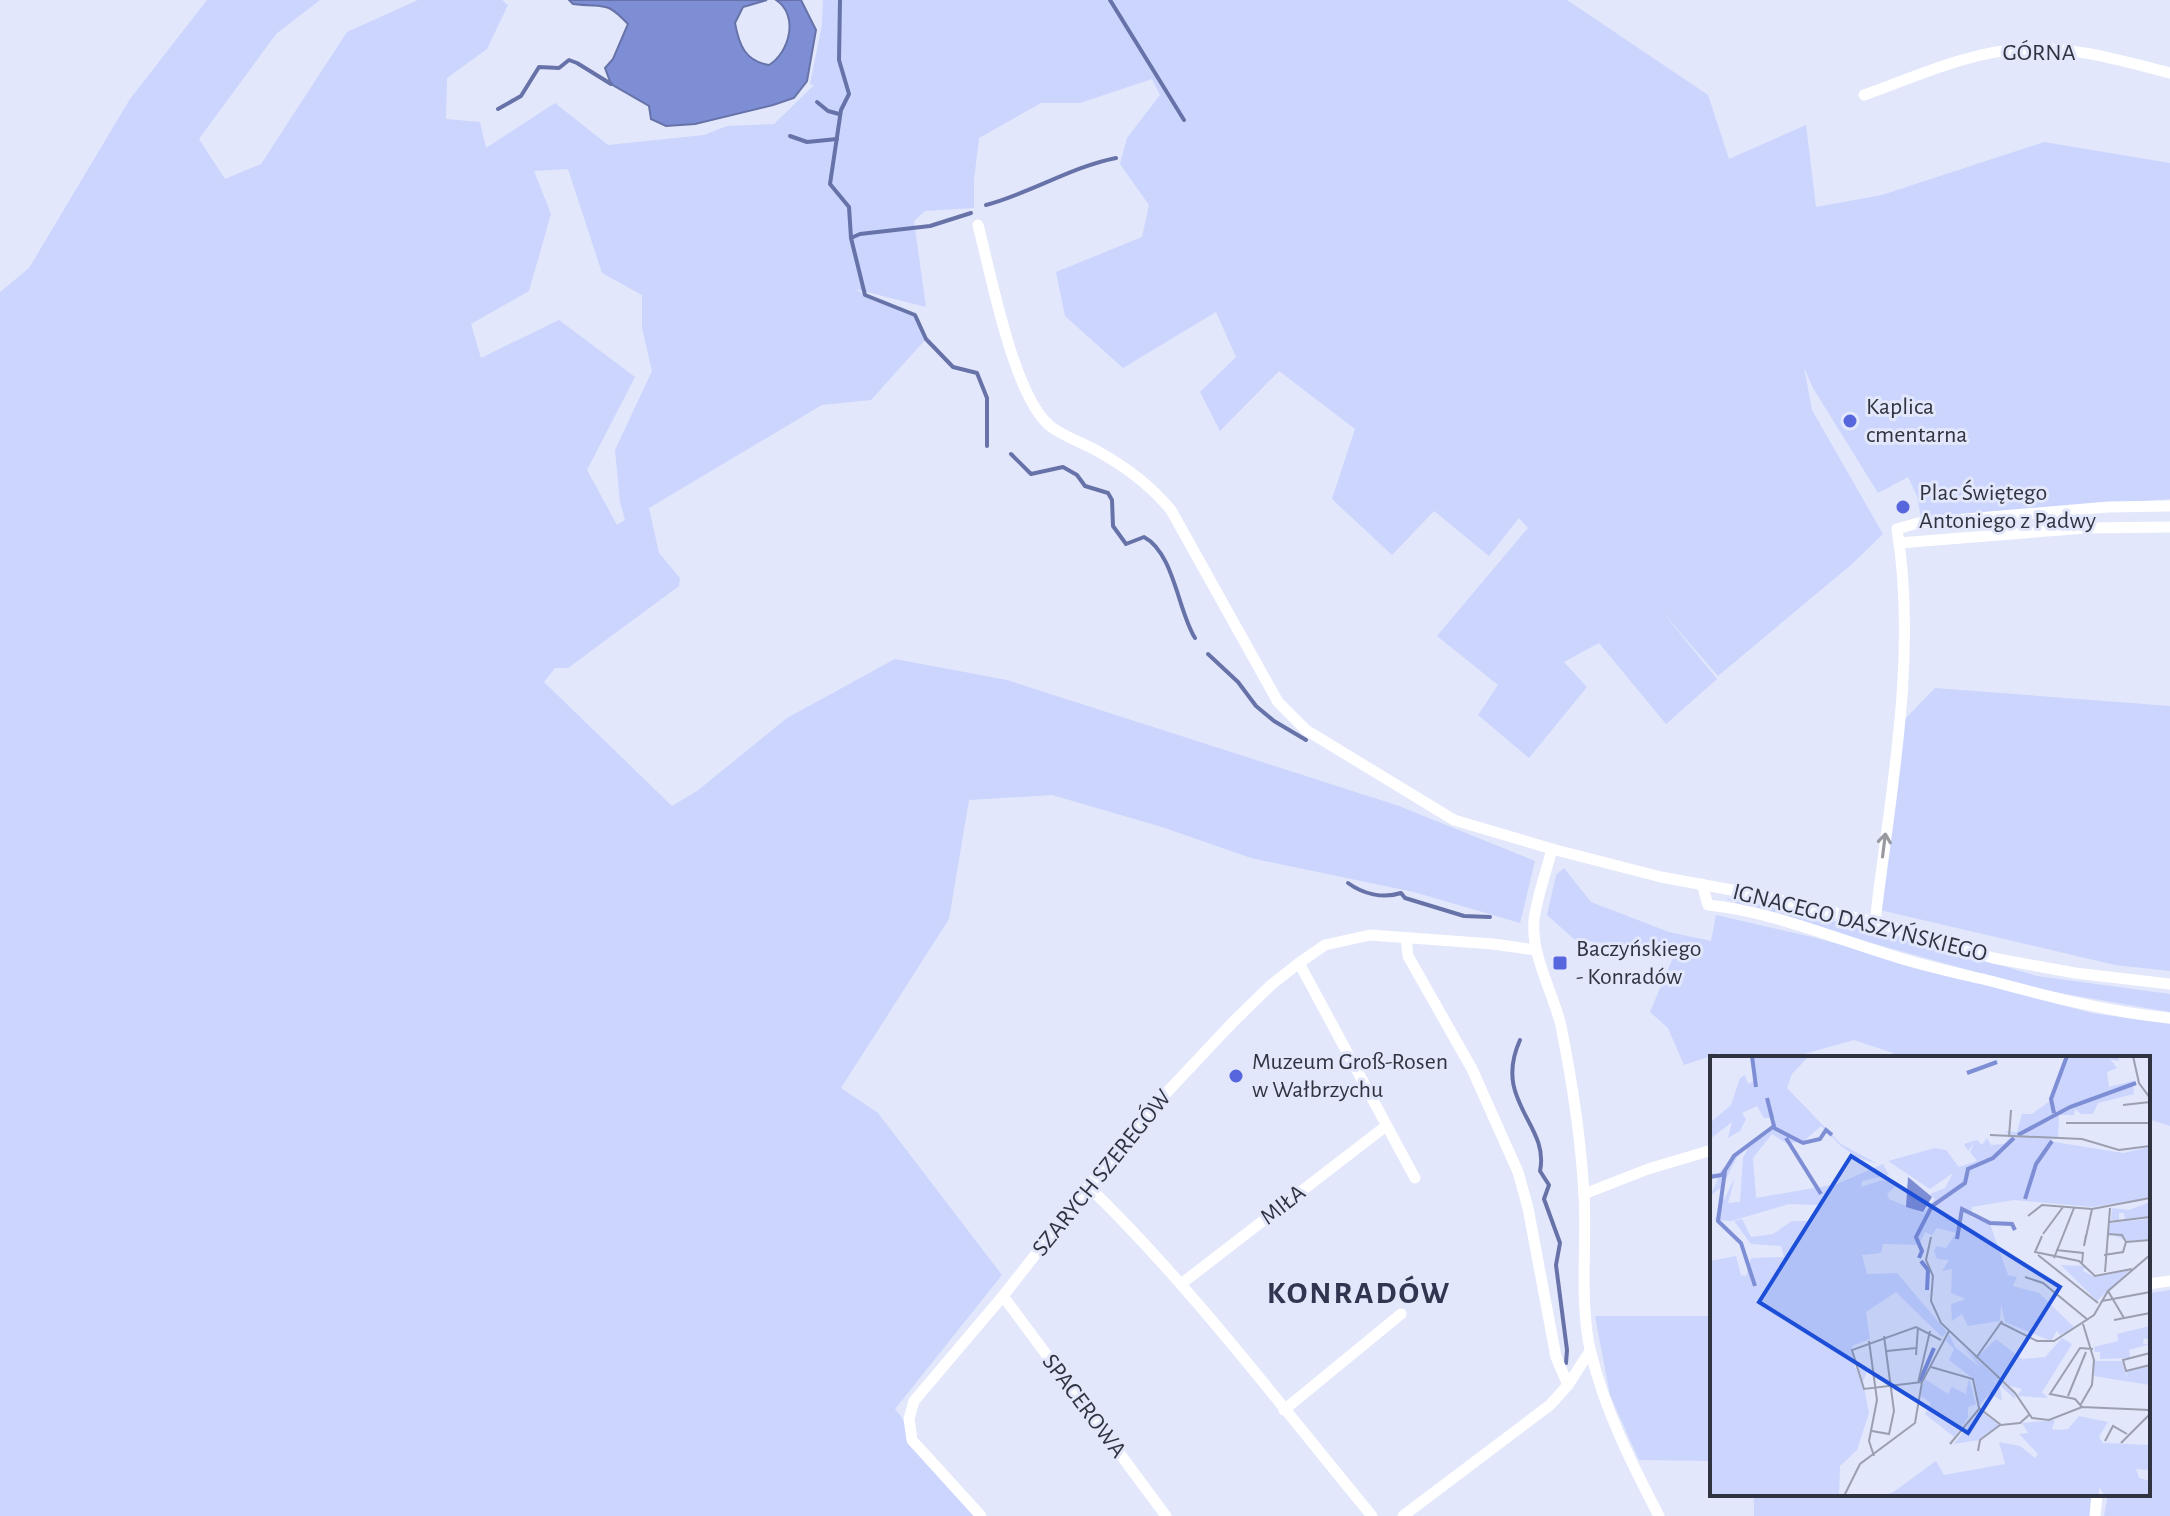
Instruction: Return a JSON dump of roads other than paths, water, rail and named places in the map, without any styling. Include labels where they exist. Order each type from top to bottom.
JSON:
[{"type":"street","name":"GÓRNA","points":[[1864,95],[1970,58],[2025,49],[2082,52],[2170,73]]},
{"type":"street","name":"IGNACEGO DASZYŃSKIEGO","points":[[978,225],[1027,396],[1050,426],[1124,466],[1171,510],[1278,702],[1306,730],[1454,820],[1552,849],[1875,922],[1993,958],[2075,973],[2170,984]]},
{"type":"street","points":[[1875,922],[1901,708],[1904,646],[1902,561],[1897,529],[1918,523],[2108,507],[2170,506]]},
{"type":"street","points":[[1899,543],[2086,528],[2170,527]]},
{"type":"street","points":[[1552,849],[1534,921],[1536,950],[1561,1026],[1584,1194],[1586,1312],[1590,1351],[1608,1408],[1659,1516]]},
{"type":"street","points":[[1702,884],[1708,905],[1727,906],[1895,957],[2044,995],[2123,1013],[2170,1018]]},
{"type":"street","name":"SZARYCH SZEREGÓW","points":[[981,1516],[912,1440],[909,1419],[914,1401],[1003,1296],[1147,1112],[1243,1013],[1299,963],[1325,945],[1344,939],[1370,935],[1536,950]]},
{"type":"street","points":[[1406,938],[1408,956],[1472,1069],[1518,1172],[1528,1208],[1556,1357],[1568,1385]]},
{"type":"street","points":[[1299,963],[1415,1178]]},
{"type":"street","name":"MIŁA","points":[[1181,1284],[1386,1126]]},
{"type":"street","points":[[1584,1194],[1648,1169],[1710,1151]]},
{"type":"street","points":[[1089,1187],[1139,1235],[1372,1516]]},
{"type":"street","points":[[2150,1284],[2170,1281]]},
{"type":"street","name":"SPACEROWA","points":[[1003,1296],[1166,1516]]},
{"type":"street","points":[[1284,1410],[1401,1314]]},
{"type":"street","points":[[1403,1516],[1550,1405],[1568,1385],[1590,1351]]},
{"type":"street","points":[[2095,1516],[2097,1496]]},
{"type":"water","points":[[569,0],[767,0],[743,7],[735,23],[744,51],[754,60],[769,65],[787,43],[789,33],[788,15],[776,0],[801,0],[816,30],[807,81],[794,98],[773,105],[695,124],[666,126],[651,119],[649,106],[611,84],[605,68],[613,59],[628,24],[609,8],[573,4]]},
{"type":"waterway","points":[[840,0],[839,60],[849,94],[841,110],[830,184],[849,207],[851,238],[865,295],[915,315],[926,339],[953,367],[977,373],[987,398],[987,446]]},
{"type":"waterway","points":[[1110,0],[1184,120]]},
{"type":"waterway","points":[[498,109],[521,96],[539,67],[559,68],[569,60],[611,84]]},
{"type":"waterway","points":[[817,102],[828,111],[839,114]]},
{"type":"waterway","points":[[790,136],[807,142],[837,139]]},
{"type":"waterway","points":[[986,205],[1083,167],[1116,158]]},
{"type":"waterway","points":[[851,238],[860,234],[930,226],[971,213]]},
{"type":"waterway","points":[[1011,454],[1031,474],[1063,467],[1077,475],[1085,486],[1108,493],[1112,500],[1113,526],[1126,544],[1144,537],[1162,556],[1195,638]]},
{"type":"waterway","points":[[1208,654],[1238,682],[1256,706],[1306,740]]},
{"type":"waterway","points":[[1348,883],[1373,894],[1387,896],[1401,893],[1405,898],[1464,916],[1490,917]]},
{"type":"waterway","points":[[1520,1040],[1513,1062],[1513,1080],[1537,1139],[1541,1154],[1540,1171],[1549,1185],[1544,1199],[1560,1243],[1556,1265],[1566,1363]]},
{"type":"place","name":"Kaplica cmentarna","points":[[1850,421]]},
{"type":"place","name":"Plac Świętego Antoniego z Padwy","points":[[1903,507]]},
{"type":"place","name":"Baczyńskiego - Konradów","points":[[1560,963]]},
{"type":"place","name":"Muzeum Groß-Rosen w Wałbrzychu","points":[[1236,1076]]},
{"type":"district","name":"KONRADÓW","points":[[1359,1293]]}]
